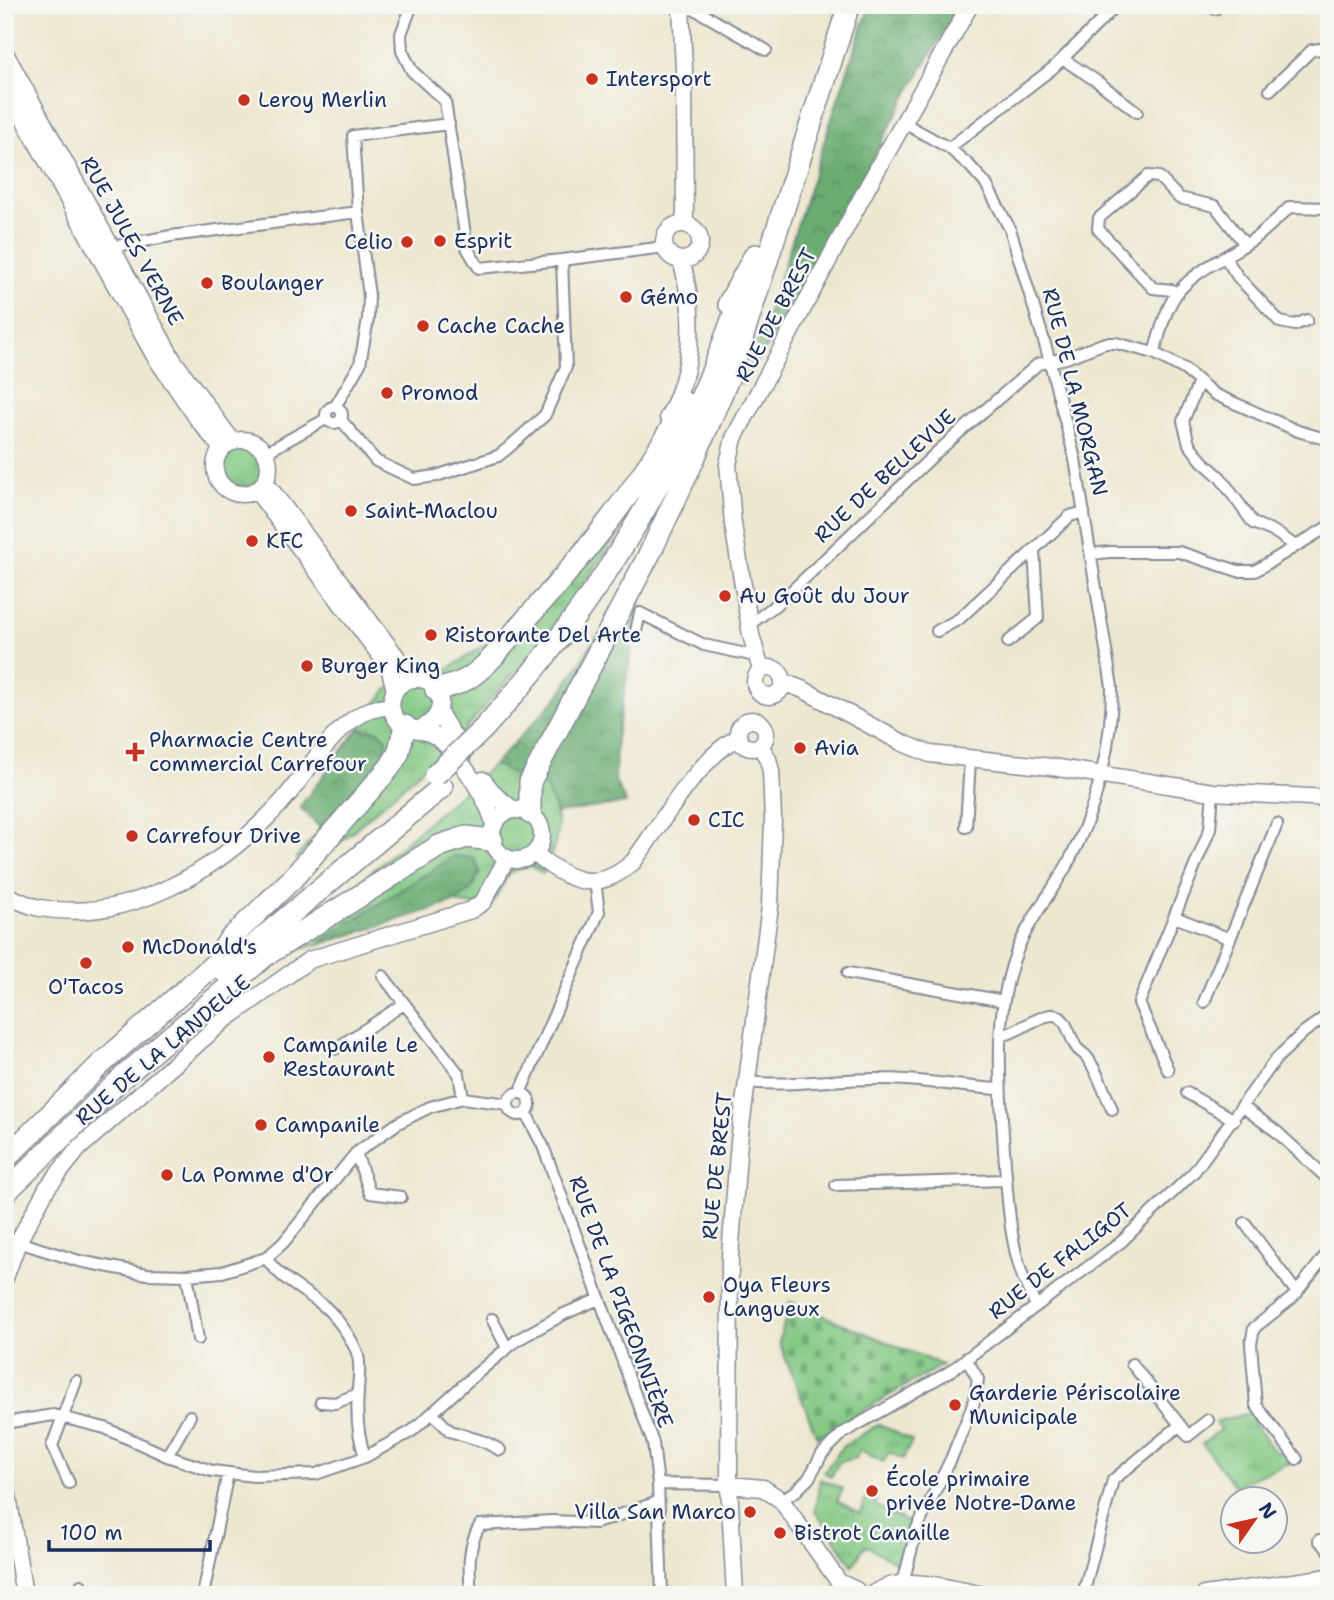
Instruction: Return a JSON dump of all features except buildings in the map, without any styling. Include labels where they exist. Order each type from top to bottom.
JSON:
[{"type":"highway","points":[[486,735],[601,582],[641,518],[700,402],[755,255],[835,5]]},
{"type":"highway","points":[[522,811],[530,782],[651,551],[733,367],[849,5]]},
{"type":"highway","points":[[427,684],[453,686],[476,673],[592,544],[673,426],[698,379],[732,296],[755,255]]},
{"type":"highway","points":[[5,1185],[76,1110],[438,781],[561,659],[615,584],[649,528],[733,367]]},
{"type":"highway","points":[[214,964],[229,940],[292,878],[390,767],[413,727]]},
{"type":"highway","points":[[5,1159],[101,1064],[214,964],[438,781]]},
{"type":"highway","points":[[5,1193],[123,1077],[266,955],[439,846],[493,832]]},
{"type":"street","points":[[412,5],[401,34],[402,51],[412,71],[445,101],[467,248],[479,268],[665,247]]},
{"type":"street","name":"RUE DE BREST","points":[[765,695],[755,682],[758,663],[749,625],[730,494],[728,464],[734,438],[970,5]]},
{"type":"street","points":[[949,148],[1063,59],[1117,5]]},
{"type":"street","points":[[685,224],[681,6],[696,10],[766,50]]},
{"type":"street","points":[[1270,90],[1312,50],[1329,48]]},
{"type":"street","name":"RUE JULES VERNE","points":[[5,53],[182,373],[227,445]]},
{"type":"street","points":[[1063,59],[1137,112]]},
{"type":"street","name":"RUE JULES VERNE","points":[[5,85],[154,355],[197,418],[227,445]]},
{"type":"street","name":"RUE DE LA MORGAN","points":[[904,122],[949,148],[986,184],[1000,207],[1022,263],[1075,458],[1112,687],[1112,721],[1102,768],[1079,842],[1018,946],[1004,1001],[1000,1036],[1000,1089],[1006,1180],[1013,1234],[1022,1271],[1036,1304]]},
{"type":"street","points":[[265,453],[326,419],[328,409],[335,407],[360,364],[368,319],[367,281],[358,212],[353,135],[449,124]]},
{"type":"street","points":[[1177,293],[1153,288],[1098,229],[1099,218],[1148,176],[1159,177],[1179,198],[1215,206],[1244,243]]},
{"type":"street","points":[[1154,353],[1168,310],[1177,293],[1207,267],[1257,236],[1290,207],[1329,208]]},
{"type":"street","points":[[111,247],[172,236],[358,212]]},
{"type":"street","points":[[685,224],[697,232],[700,242],[695,255],[681,260],[669,255],[664,241],[669,230],[685,224]]},
{"type":"street","points":[[1225,257],[1238,277],[1280,322],[1295,325],[1307,320]]},
{"type":"street","points":[[335,407],[341,412],[341,420],[376,461],[414,479],[436,477],[498,456],[545,415],[566,367],[562,260]]},
{"type":"street","points":[[620,503],[674,407],[685,367],[692,315],[689,286],[681,260]]},
{"type":"street","name":"RUE DE BELLEVUE","points":[[749,625],[781,601],[1008,388],[1038,364],[1049,360],[1066,358],[1105,343],[1116,343],[1154,353],[1184,369],[1214,394],[1298,431],[1329,440]]},
{"type":"street","points":[[1199,382],[1183,421],[1189,444],[1202,461],[1220,477],[1253,523],[1275,532],[1294,545]]},
{"type":"street","points":[[326,419],[332,423],[341,420]]},
{"type":"street","points":[[247,440],[261,447],[265,453],[270,467],[260,486],[242,494],[223,485],[216,472],[216,464],[227,445],[247,440]]},
{"type":"street","points":[[260,486],[408,672],[427,684],[441,705],[435,720],[413,727]]},
{"type":"street","points":[[260,486],[389,667],[398,721],[436,736],[446,745],[486,801],[495,848],[507,858],[521,860],[534,853],[542,833],[540,825],[496,796],[482,780],[439,713]]},
{"type":"street","points":[[937,631],[959,619],[1070,516],[1084,512]]},
{"type":"street","points":[[1091,554],[1179,552],[1238,571],[1255,571],[1329,526]]},
{"type":"street","points":[[1008,642],[1038,618],[1034,550]]},
{"type":"street","points":[[534,853],[561,875],[574,880],[595,881],[625,869],[633,862],[699,772],[726,744],[738,738],[741,726],[755,721],[765,695],[781,690],[783,682],[778,671],[704,645],[640,613],[636,631]]},
{"type":"street","points":[[5,895],[39,908],[80,910],[116,906],[152,895],[186,880],[237,846],[279,804],[344,727],[393,698],[405,682],[427,684]]},
{"type":"street","points":[[783,682],[804,690],[914,749],[930,754],[1052,767],[1102,768],[1156,785],[1213,792],[1329,798]]},
{"type":"street","points":[[738,738],[747,747],[760,746],[766,734],[755,721]]},
{"type":"street","name":"RUE DE BREST","points":[[735,1595],[730,1485],[730,1256],[737,1155],[771,895],[771,771],[760,746]]},
{"type":"street","points":[[966,827],[970,760]]},
{"type":"street","points":[[1168,1070],[1139,1003],[1210,829],[1213,792]]},
{"type":"street","points":[[493,832],[499,817],[522,811]]},
{"type":"street","points":[[1204,1002],[1277,824]]},
{"type":"street","name":"RUE DE LA LANDELLE","points":[[5,1278],[18,1242],[47,1188],[79,1149],[222,1022],[309,960],[471,910],[482,902],[507,858]]},
{"type":"street","points":[[520,1093],[530,1101],[530,1108],[520,1115],[513,1113],[508,1104],[510,1097],[520,1093],[599,912],[595,881]]},
{"type":"street","points":[[1175,917],[1230,939]]},
{"type":"street","points":[[848,973],[1004,1001]]},
{"type":"street","points":[[383,976],[459,1074],[463,1098]]},
{"type":"street","points":[[335,1049],[404,1004]]},
{"type":"street","name":"RUE DE FALIGOT","points":[[781,1500],[796,1491],[809,1478],[822,1454],[843,1433],[924,1388],[1121,1242],[1194,1172],[1276,1059],[1304,1032],[1329,1014]]},
{"type":"street","points":[[1000,1036],[1015,1032],[1048,1015],[1056,1015],[1062,1019],[1078,1050],[1091,1063],[1112,1110]]},
{"type":"street","points":[[747,1082],[761,1084],[884,1079],[1000,1089]]},
{"type":"street","points":[[1187,1093],[1234,1120]]},
{"type":"street","points":[[18,1242],[111,1269],[146,1274],[222,1272],[266,1258],[283,1243],[356,1153],[398,1123],[430,1107],[463,1098],[508,1104]]},
{"type":"street","points":[[1243,1107],[1277,1132],[1329,1180]]},
{"type":"street","name":"RUE DE LA PIGEONNIÈRE","points":[[526,1113],[543,1146],[653,1443],[659,1484],[662,1595]]},
{"type":"street","points":[[356,1153],[370,1193],[401,1197]]},
{"type":"street","points":[[836,1185],[1006,1180]]},
{"type":"street","points":[[1245,1223],[1297,1293]]},
{"type":"street","points":[[1297,1459],[1256,1405],[1251,1344],[1254,1328],[1297,1293],[1329,1251]]},
{"type":"street","points":[[266,1258],[290,1283],[323,1306],[348,1335],[357,1352],[358,1436],[365,1457]]},
{"type":"street","points":[[187,1275],[198,1339]]},
{"type":"street","points":[[5,1423],[53,1415],[105,1428],[167,1456],[212,1471],[254,1476],[316,1474],[365,1457],[412,1432],[508,1348],[564,1314],[599,1299]]},
{"type":"street","points":[[492,1319],[508,1348]]},
{"type":"street","points":[[903,1583],[918,1528],[974,1402],[978,1379],[966,1359]]},
{"type":"street","points":[[1132,1364],[1188,1436],[1208,1420]]},
{"type":"street","points":[[69,1483],[52,1446],[76,1381]]},
{"type":"street","points":[[321,1402],[335,1403],[358,1394]]},
{"type":"street","points":[[433,1414],[450,1430],[500,1450]]},
{"type":"street","points":[[167,1456],[190,1416]]},
{"type":"street","points":[[1083,1595],[1113,1480],[1180,1425]]},
{"type":"street","points":[[203,1595],[228,1473]]},
{"type":"street","points":[[5,1477],[10,1543],[24,1595]]},
{"type":"street","points":[[659,1484],[763,1488],[781,1500],[839,1582],[864,1593],[903,1583],[917,1583],[984,1595]]},
{"type":"street","points":[[471,1595],[471,1539],[480,1525],[552,1521],[596,1523],[658,1502]]},
{"type":"street","points":[[1319,1539],[1329,1550]]},
{"type":"street","points":[[1204,1595],[1329,1577]]},
{"type":"green space","points":[[870,5],[960,5],[908,93],[808,278],[741,386],[775,292]]},
{"type":"green space","points":[[244,447],[258,453],[264,467],[258,481],[244,487],[230,481],[224,467],[230,453]]},
{"type":"green space","points":[[596,521],[618,535],[542,641],[460,735],[315,865],[296,858],[385,755],[387,740],[379,731],[358,729],[386,691],[424,665],[447,670],[499,635],[556,572]]},
{"type":"green space","points":[[642,591],[616,738],[615,781],[626,803],[557,813],[542,779],[512,774],[494,764],[558,697],[594,640]]},
{"type":"green space","points":[[358,729],[379,731],[387,740],[385,755],[321,829],[300,807]]},
{"type":"green space","points":[[494,764],[512,774],[543,779],[554,807],[558,827],[543,874],[530,866],[509,872],[491,907],[454,902],[470,891],[455,856],[318,945],[292,951],[343,897]]},
{"type":"green space","points":[[455,856],[474,858],[480,872],[470,891],[454,902],[318,945],[336,931]]},
{"type":"green space","points":[[790,1302],[942,1365],[817,1437],[779,1342]]},
{"type":"green space","points":[[1254,1412],[1258,1417],[1253,1422],[1276,1453],[1283,1450],[1292,1462],[1240,1484],[1233,1484],[1202,1444],[1220,1430],[1216,1423]]},
{"type":"green space","points":[[879,1424],[912,1441],[903,1459],[889,1452],[883,1462],[860,1450],[856,1458],[839,1462],[831,1477],[824,1472],[842,1447]]},
{"type":"green space","points":[[820,1479],[843,1489],[837,1501],[860,1513],[867,1495],[877,1500],[875,1505],[910,1523],[897,1563],[865,1545],[853,1566],[815,1511]]},
{"type":"place","name":"Intersport","points":[[592,79]]},
{"type":"place","name":"Leroy Merlin","points":[[244,100]]},
{"type":"place","name":"Esprit","points":[[440,241]]},
{"type":"place","name":"Celio","points":[[407,242]]},
{"type":"place","name":"Boulanger","points":[[207,283]]},
{"type":"place","name":"Gémo","points":[[626,297]]},
{"type":"place","name":"Cache Cache","points":[[423,326]]},
{"type":"place","name":"Promod","points":[[387,393]]},
{"type":"place","name":"Saint-Maclou","points":[[351,511]]},
{"type":"place","name":"KFC","points":[[252,541]]},
{"type":"place","name":"Au Goût du Jour","points":[[725,596]]},
{"type":"place","name":"Ristorante Del Arte","points":[[431,635]]},
{"type":"place","name":"Burger King","points":[[307,666]]},
{"type":"place","name":"Avia","points":[[800,748]]},
{"type":"place","name":"Pharmacie Centre commercial Carrefour","points":[[135,752]]},
{"type":"place","name":"CIC","points":[[694,820]]},
{"type":"place","name":"Carrefour Drive","points":[[132,836]]},
{"type":"place","name":"McDonald's","points":[[128,947]]},
{"type":"place","name":"O'Tacos","points":[[86,963]]},
{"type":"place","name":"Campanile Le Restaurant","points":[[269,1057]]},
{"type":"place","name":"Campanile","points":[[261,1125]]},
{"type":"place","name":"La Pomme d'Or","points":[[167,1175]]},
{"type":"place","name":"Oya Fleurs Langueux","points":[[709,1297]]},
{"type":"place","name":"Garderie Périscolaire Municipale","points":[[955,1405]]},
{"type":"place","name":"École primaire privée Notre-Dame","points":[[872,1491]]},
{"type":"place","name":"Villa San Marco","points":[[750,1512]]},
{"type":"place","name":"Bistrot Canaille","points":[[780,1533]]}]
